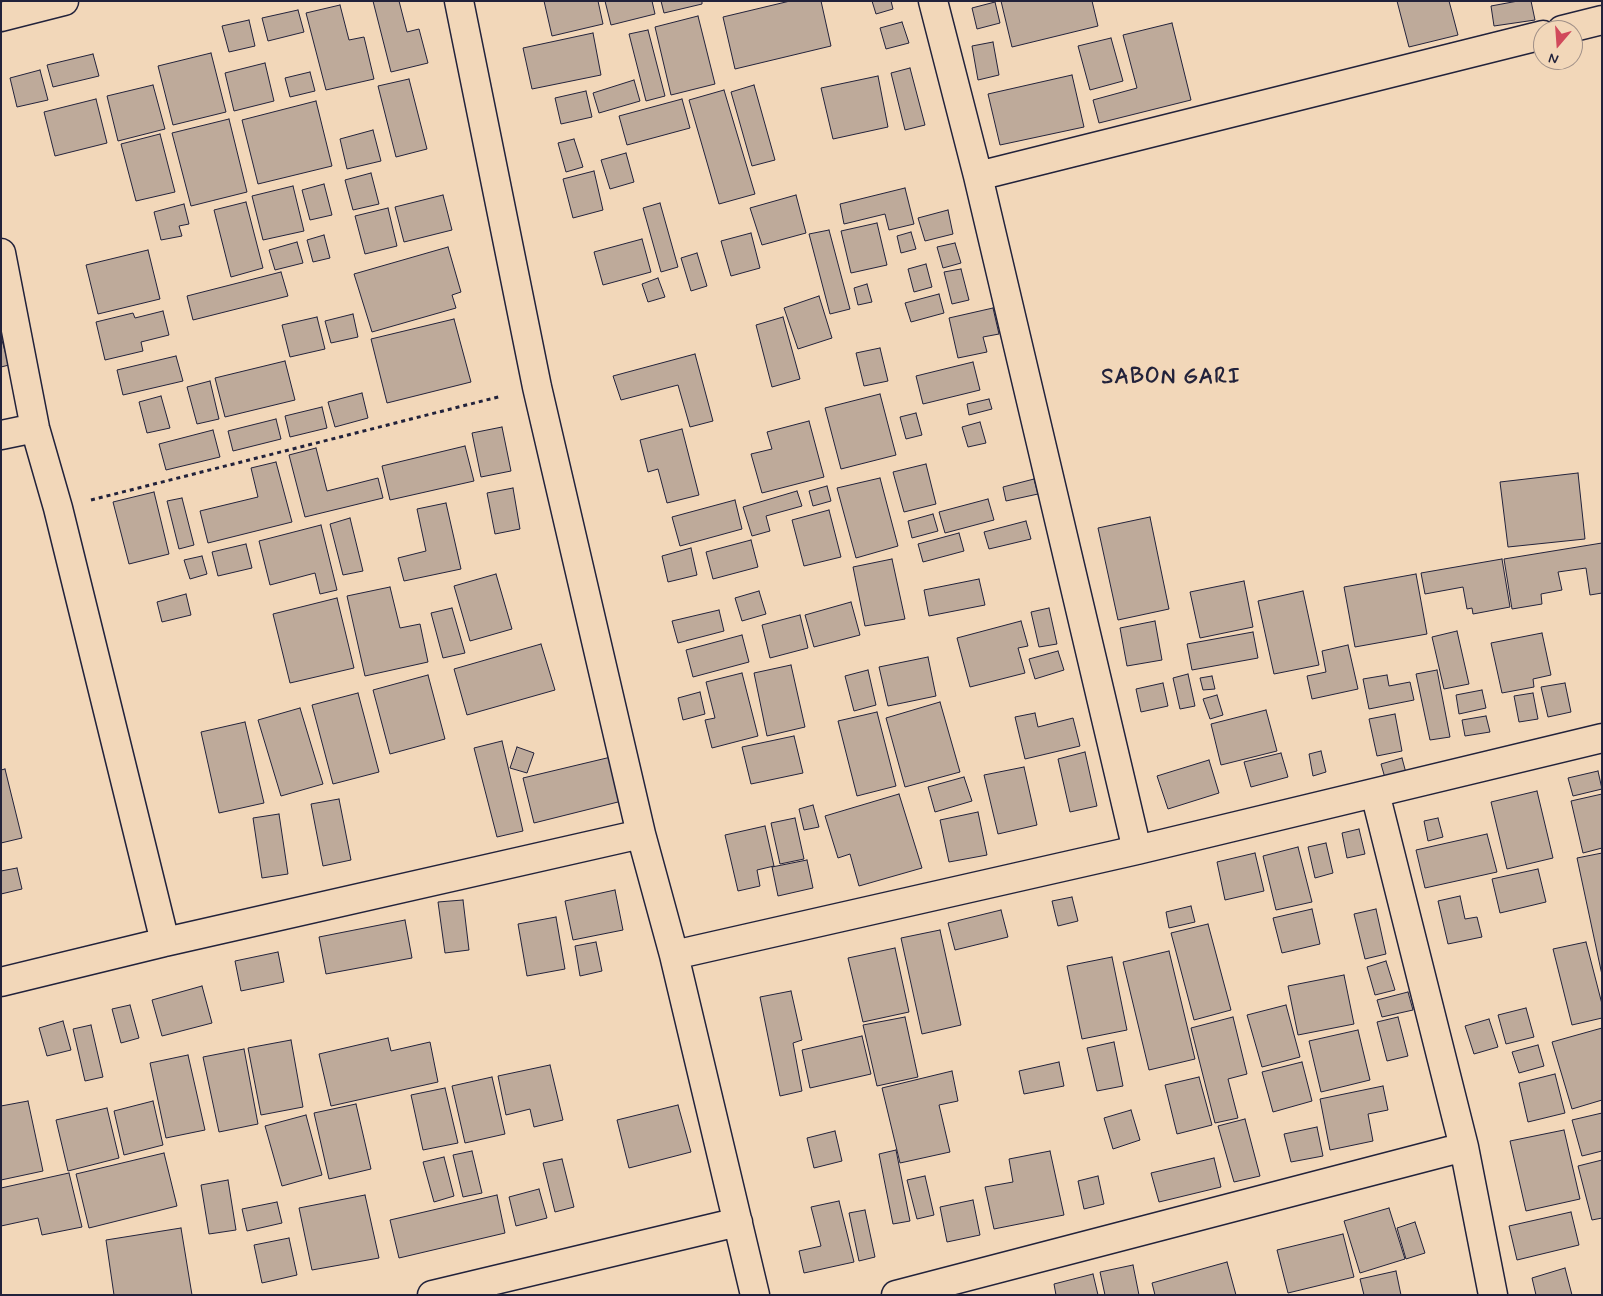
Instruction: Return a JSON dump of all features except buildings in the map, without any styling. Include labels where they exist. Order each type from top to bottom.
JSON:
[{"type":"street","points":[[1,17],[64,1]]},
{"type":"street","points":[[459,1],[537,388],[641,834],[674,955],[755,1295]]},
{"type":"street","points":[[933,1],[978,176],[1137,850]]},
{"type":"street","points":[[1583,25],[1602,20]]},
{"type":"street","points":[[978,176],[1533,37]]},
{"type":"street","points":[[1,253],[36,428],[58,508],[164,942]]},
{"type":"street","points":[[1,435],[36,428]]},
{"type":"street","points":[[674,955],[1137,850],[1602,738]]},
{"type":"street","points":[[1375,793],[1464,1147],[1493,1295]]},
{"type":"street","points":[[1,982],[164,942],[641,834]]},
{"type":"street","points":[[896,1295],[1464,1147]]},
{"type":"street","points":[[432,1295],[738,1222]]},
{"type":"path","points":[[58,508],[537,388]]},
{"type":"district","name":"SABON GARI","points":[[1171,378]]}]
